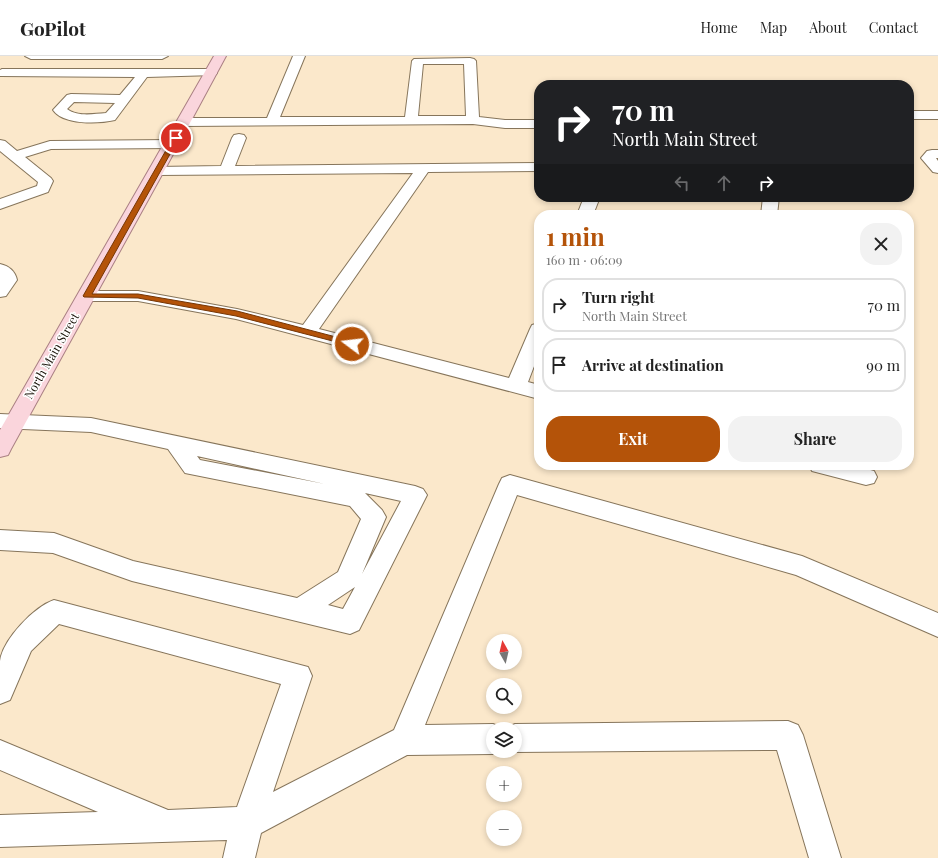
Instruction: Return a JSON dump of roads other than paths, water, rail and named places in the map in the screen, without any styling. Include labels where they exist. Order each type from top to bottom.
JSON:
[{"type":"main road","name":"North Main Street","points":[[0,449],[7,421],[87,296],[220,56]]},
{"type":"lane","points":[[31,56],[162,56]]},
{"type":"lane","points":[[272,122],[299,56]]},
{"type":"lane","points":[[411,120],[418,61],[470,61],[473,120]]},
{"type":"lane","points":[[2,73],[211,72]]},
{"type":"lane","points":[[124,98],[144,73]]},
{"type":"lane","points":[[914,115],[938,114]]},
{"type":"lane","points":[[184,122],[473,120],[504,124],[534,124]]},
{"type":"lane","points":[[226,170],[239,138]]},
{"type":"lane","points":[[14,156],[50,145],[174,141]]},
{"type":"lane","points":[[0,144],[46,181],[43,189],[0,204]]},
{"type":"lane","points":[[938,154],[932,154],[928,158],[938,169]]},
{"type":"lane","points":[[308,332],[424,168]]},
{"type":"lane","points":[[157,171],[534,168]]},
{"type":"lane","points":[[0,269],[7,275],[8,280],[0,292]]},
{"type":"lane","points":[[87,296],[138,296],[237,314],[534,391]]},
{"type":"lane","points":[[516,386],[534,341]]},
{"type":"lane","points":[[0,540],[54,543],[132,571],[350,622],[415,495],[91,425],[7,421]]},
{"type":"lane","points":[[175,443],[193,467],[357,499],[374,517],[347,579],[299,611]]},
{"type":"lane","points":[[839,470],[866,477]]},
{"type":"lane","points":[[404,740],[510,484],[802,566],[938,625]]},
{"type":"lane","points":[[0,691],[21,643],[54,611],[298,676],[247,823],[239,858]]},
{"type":"lane","points":[[522,738],[788,735],[825,858]]},
{"type":"lane","points":[[0,831],[247,823],[404,740],[486,739]]},
{"type":"lane","points":[[0,755],[169,826]]}]
